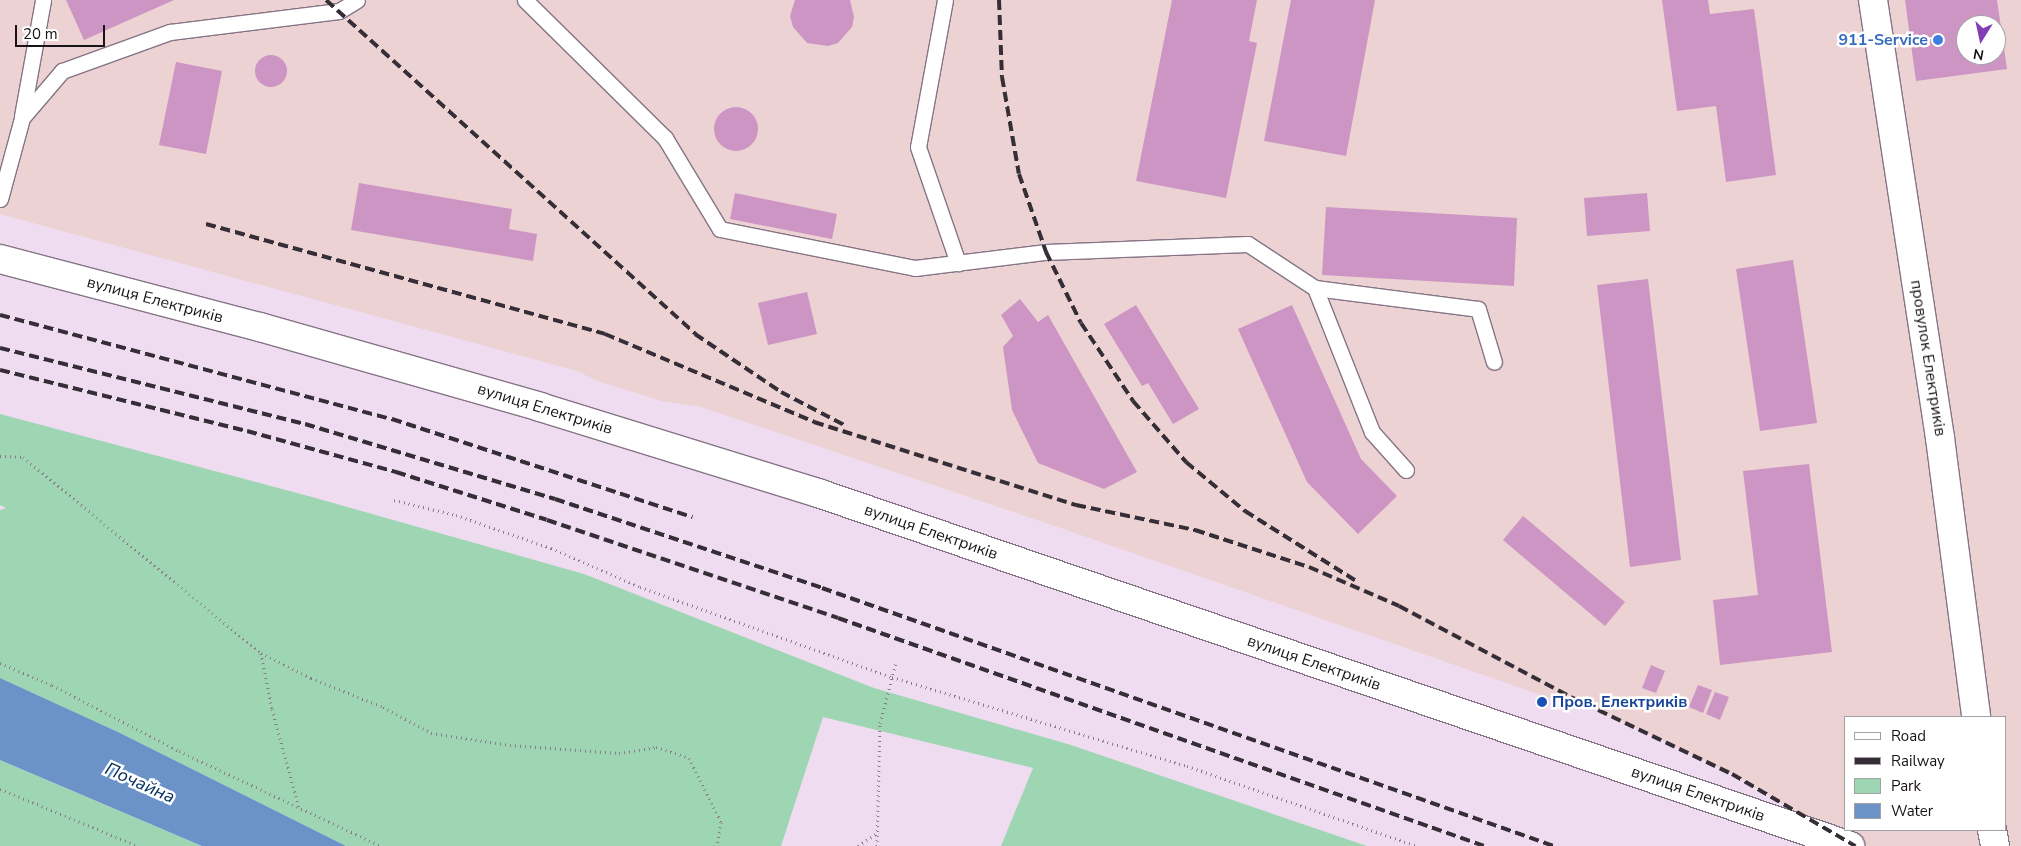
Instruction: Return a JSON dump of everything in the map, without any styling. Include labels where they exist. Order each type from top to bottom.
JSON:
[{"type":"street","name":"провулок Електриків","points":[[1873,0],[1940,438],[1976,716]]},
{"type":"street","name":"вулиця Електриків","points":[[0,259],[260,327],[540,406],[800,488],[1850,846]]},
{"type":"street","points":[[1992,831],[1994,846]]},
{"type":"lane","points":[[0,198],[22,118],[43,0]]},
{"type":"lane","points":[[22,118],[62,71],[170,32],[339,12],[357,0]]},
{"type":"lane","points":[[525,0],[665,138],[720,229],[915,268],[1046,252],[1248,244],[1315,288],[1478,309],[1494,362]]},
{"type":"lane","points":[[945,0],[918,147],[958,262]]},
{"type":"lane","points":[[1315,288],[1372,432],[1406,470]]},
{"type":"path","points":[[0,456],[23,457],[261,653],[311,678],[383,707],[431,733],[510,745],[619,753],[656,747],[689,758],[721,822],[717,846]]},
{"type":"path","points":[[394,500],[456,515],[551,548],[640,587],[892,677],[1187,766],[1417,846]]},
{"type":"path","points":[[261,653],[272,709],[299,808]]},
{"type":"path","points":[[0,663],[52,685],[179,751],[381,846]]},
{"type":"path","points":[[877,846],[880,723],[896,663]]},
{"type":"path","points":[[0,789],[138,846]]},
{"type":"path","points":[[858,846],[876,834]]},
{"type":"shaded area","points":[[0,0],[2021,0],[2021,846],[1855,846],[1732,774],[1571,697],[1567,704],[1055,526],[701,407],[662,401],[597,381],[577,371],[0,214]]},
{"type":"green space","points":[[0,414],[312,497],[584,574],[874,688],[1071,745],[1367,846],[1001,846],[1033,768],[823,717],[781,846],[346,846],[118,732],[0,678],[0,510],[6,508],[0,505]]},
{"type":"green space","points":[[0,760],[77,793],[202,846],[0,846]]},
{"type":"water","name":"Почайна","points":[[0,678],[118,732],[346,846],[202,846],[0,760]]},
{"type":"building","points":[[66,0],[174,0],[84,40]]},
{"type":"building","points":[[795,0],[850,0],[854,17],[852,27],[838,43],[828,46],[807,43],[793,27],[790,16]]},
{"type":"building","points":[[1172,0],[1257,0],[1249,41],[1257,43],[1226,198],[1136,181]]},
{"type":"building","points":[[1291,0],[1375,0],[1346,156],[1264,141]]},
{"type":"building","points":[[1662,0],[1708,0],[1710,14],[1754,9],[1776,175],[1726,182],[1716,106],[1677,111]]},
{"type":"building","name":"911-Service","points":[[1905,0],[1997,0],[1999,15],[1956,15],[1956,65],[2006,65],[2006,62],[2007,69],[1916,81]]},
{"type":"building","points":[[271,55],[277,56],[282,60],[286,65],[286,77],[282,82],[277,86],[271,87],[265,86],[260,82],[256,77],[255,71],[256,65],[260,60],[265,56]]},
{"type":"building","points":[[176,62],[222,71],[206,154],[159,145]]},
{"type":"building","points":[[736,107],[748,111],[754,117],[758,129],[754,141],[748,147],[736,151],[724,147],[718,141],[714,129],[718,117],[724,111]]},
{"type":"building","points":[[359,183],[512,209],[509,229],[537,234],[533,261],[351,230]]},
{"type":"building","points":[[735,193],[837,214],[832,239],[730,219]]},
{"type":"building","points":[[1647,193],[1650,231],[1587,236],[1584,198]]},
{"type":"building","points":[[1326,207],[1517,218],[1514,286],[1322,275]]},
{"type":"building","points":[[1793,260],[1817,423],[1760,431],[1736,269]]},
{"type":"building","points":[[1648,279],[1681,560],[1630,567],[1597,285]]},
{"type":"building","points":[[807,292],[817,334],[768,345],[758,303]]},
{"type":"building","points":[[1020,299],[1038,322],[1048,315],[1137,472],[1104,489],[1038,463],[1012,410],[1003,347],[1013,336],[1001,315]]},
{"type":"building","points":[[1136,305],[1199,409],[1173,424],[1148,383],[1142,386],[1104,324]]},
{"type":"building","points":[[1292,305],[1361,459],[1397,496],[1358,534],[1307,482],[1238,329]]},
{"type":"building","points":[[1809,464],[1832,652],[1720,665],[1713,600],[1758,595],[1743,471]]},
{"type":"building","points":[[1523,516],[1625,602],[1605,626],[1503,540]]},
{"type":"building","points":[[1651,665],[1665,671],[1656,693],[1642,688]]},
{"type":"building","points":[[1698,685],[1712,690],[1703,713],[1689,707]]},
{"type":"building","points":[[1715,692],[1729,697],[1720,720],[1706,714]]},
{"type":"railway","points":[[326,0],[695,334],[781,392],[846,426]]},
{"type":"railway","points":[[999,0],[1002,77],[1019,174],[1046,252],[1081,323],[1133,401],[1186,462],[1245,511],[1356,581]]},
{"type":"railway","points":[[206,224],[605,334],[814,422],[1076,505],[1195,530],[1309,567],[1399,606],[1571,697],[1732,774],[1855,846]]},
{"type":"railway","points":[[0,315],[392,419],[692,517]]},
{"type":"railway","points":[[0,348],[305,424],[555,499],[822,588],[1554,846]]},
{"type":"railway","points":[[0,370],[247,431],[396,472],[547,520],[838,618],[1484,846]]},
{"type":"place","name":"911-Service","points":[[1938,40]]},
{"type":"place","name":"Пров. Електриків","points":[[1542,702]]}]
